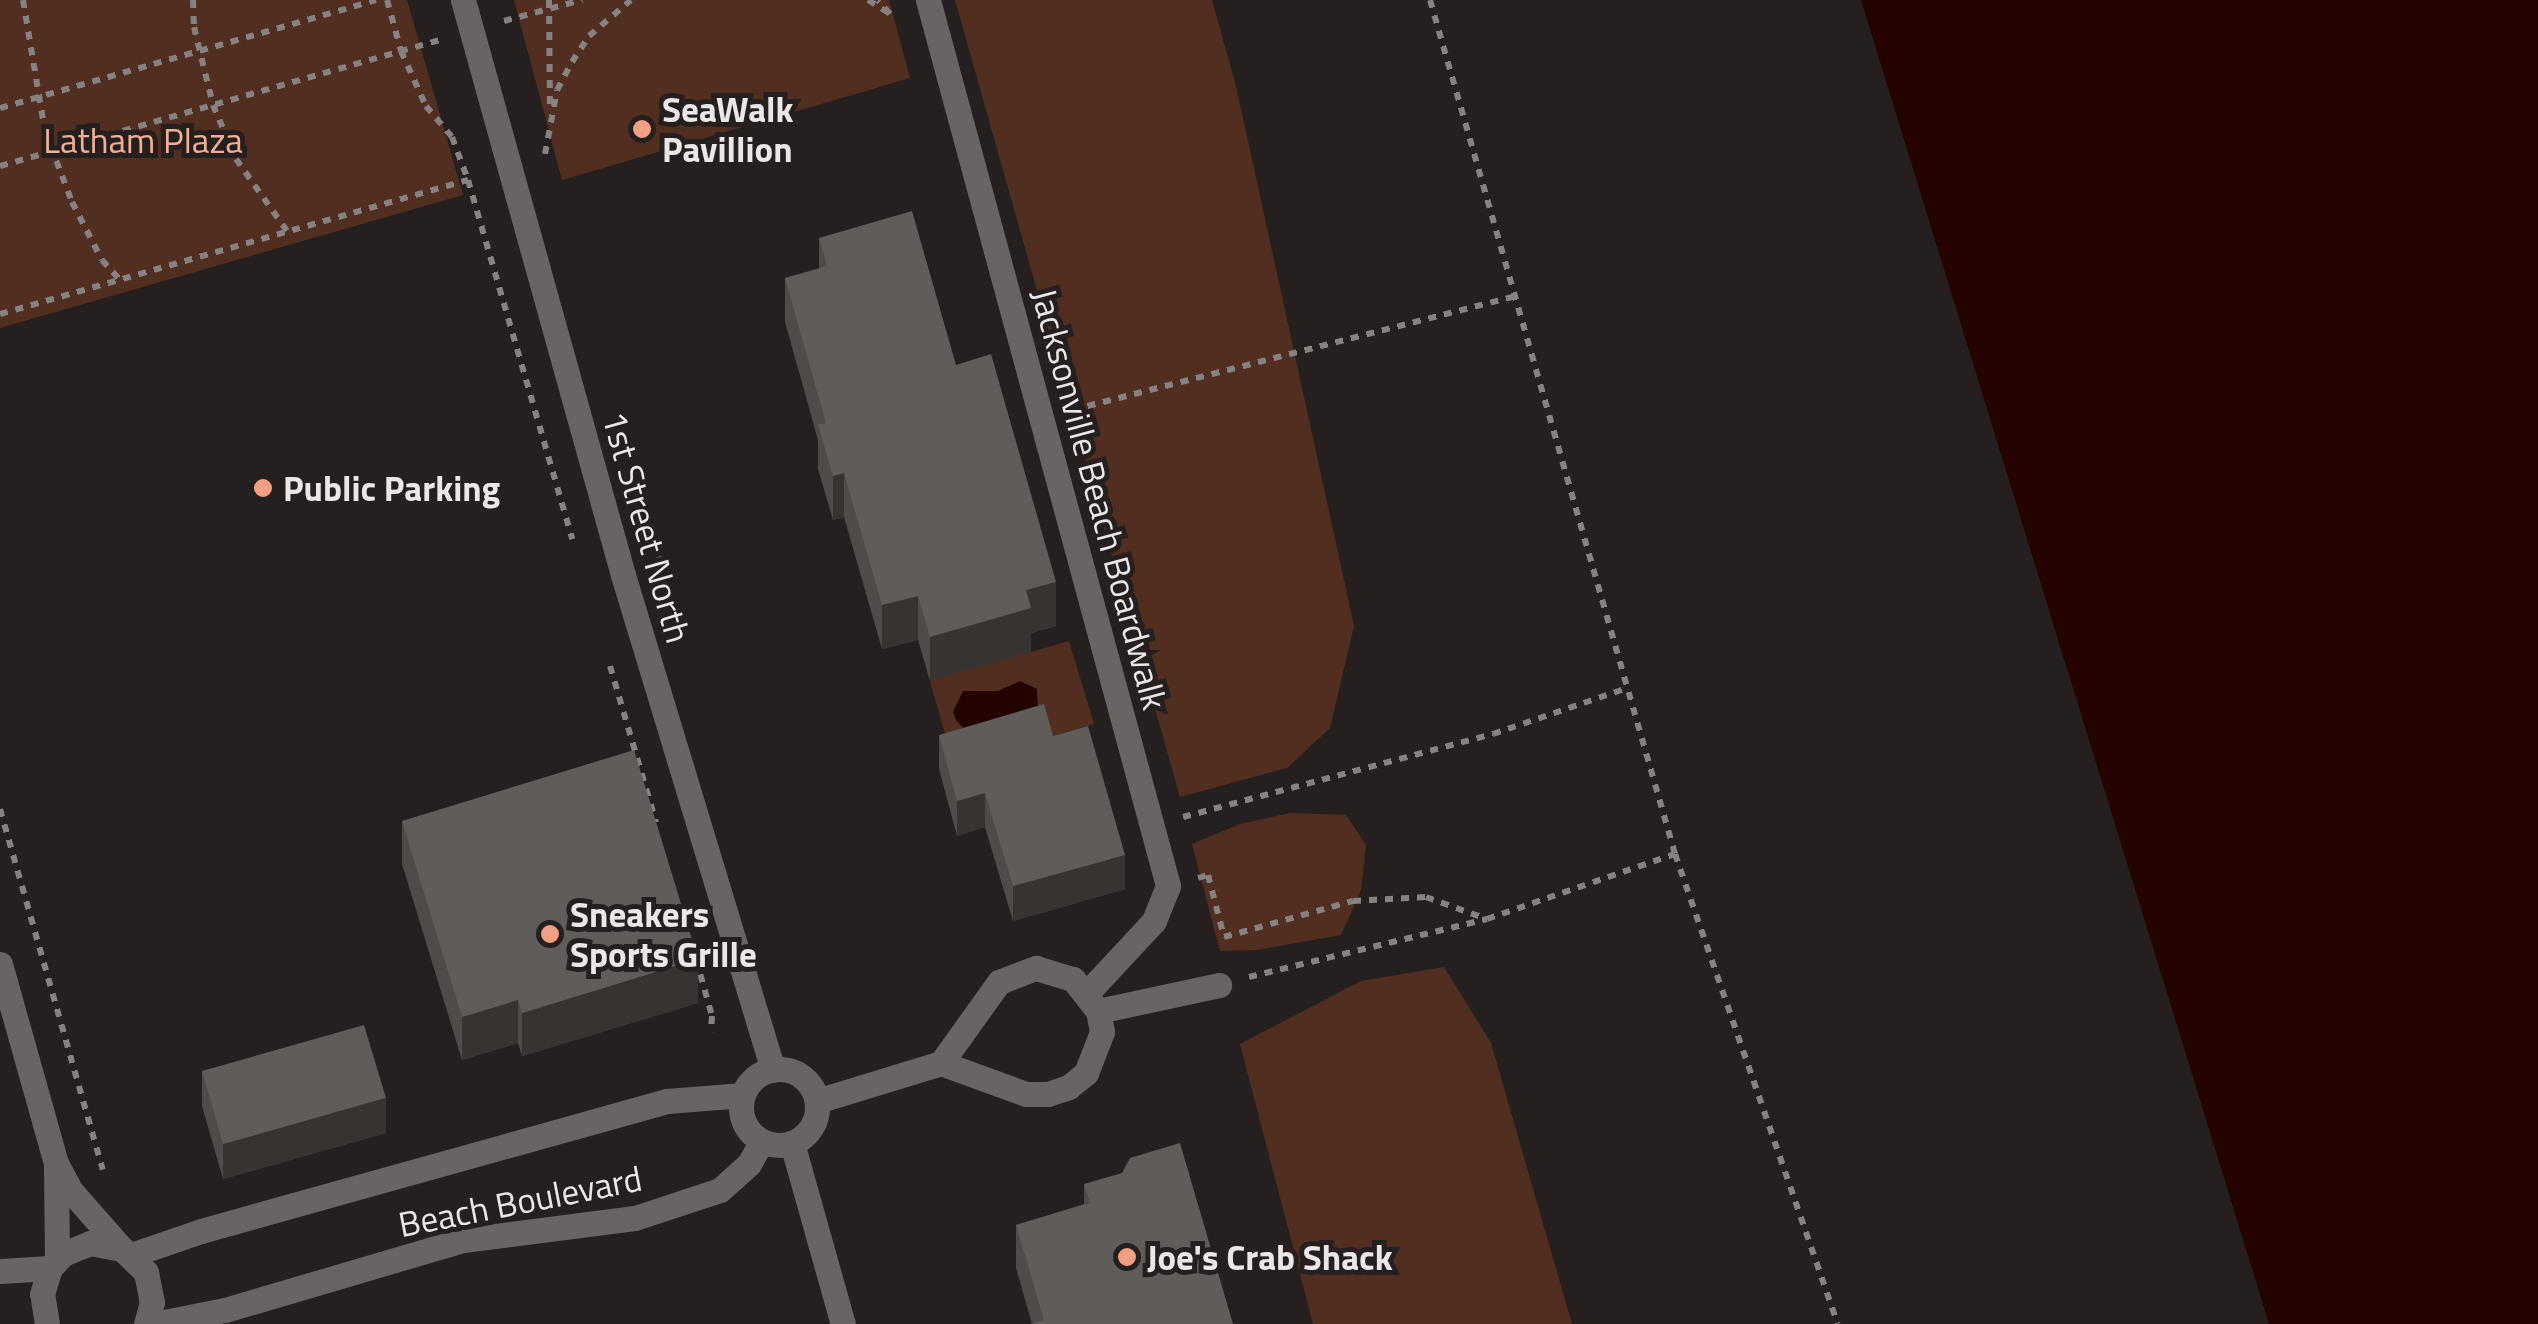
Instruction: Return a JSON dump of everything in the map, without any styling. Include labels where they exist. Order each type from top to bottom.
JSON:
[{"type":"street","name":"1st Street North","points":[[463,0],[623,575],[773,1070]]},
{"type":"street","name":"Jacksonville Beach Boardwalk","points":[[928,0],[1168,886],[1154,921],[1093,1002]]},
{"type":"street","points":[[0,964],[56,1163],[71,1191],[152,1286],[146,1324]]},
{"type":"street","points":[[817,1101],[941,1063],[1026,1094],[1048,1094],[1069,1087],[1086,1074],[1102,1032],[1093,1002],[1055,970],[1016,972],[985,996],[941,1063]]},
{"type":"street","points":[[1093,1002],[1219,984]]},
{"type":"street","points":[[773,1070],[798,1075],[817,1101],[814,1120],[792,1143],[762,1141],[744,1125],[743,1096],[752,1080],[773,1070]]},
{"type":"street","name":"Beach Boulevard","points":[[54,1264],[90,1243],[126,1252],[667,1101],[743,1096]]},
{"type":"street","name":"Beach Boulevard","points":[[154,1324],[225,1310],[463,1240],[634,1218],[720,1190],[748,1164],[762,1141]]},
{"type":"street","points":[[792,1143],[843,1324]]},
{"type":"street","points":[[48,1324],[42,1294],[54,1264],[56,1163]]},
{"type":"street","points":[[0,1271],[54,1264]]},
{"type":"path","points":[[23,0],[38,96],[54,150],[88,234],[119,279]]},
{"type":"path","points":[[192,0],[213,105],[236,159],[287,231]]},
{"type":"path","points":[[0,108],[376,0]]},
{"type":"path","points":[[0,314],[468,180],[452,137],[426,106],[400,51],[387,0]]},
{"type":"path","points":[[498,23],[549,4],[582,0]]},
{"type":"path","points":[[544,157],[557,90],[589,36],[631,0]]},
{"type":"path","points":[[868,0],[890,14],[878,0]]},
{"type":"path","points":[[1430,0],[1675,854],[1838,1324]]},
{"type":"path","points":[[549,4],[550,117]]},
{"type":"path","points":[[0,166],[439,40]]},
{"type":"path","points":[[1042,418],[1513,297]]},
{"type":"path","points":[[1196,814],[1493,734],[1627,688]]},
{"type":"path","points":[[0,809],[103,1170]]},
{"type":"path","points":[[1219,984],[1487,918],[1675,854]]},
{"type":"path","points":[[1196,879],[1208,875],[1224,936],[1354,901],[1426,897],[1487,918]]},
{"type":"green space","name":"Latham Plaza","points":[[0,0],[407,0],[463,195],[0,328]]},
{"type":"green space","name":"SeaWalk Pavillion","points":[[514,0],[889,0],[910,78],[562,180]]},
{"type":"green space","points":[[955,0],[1212,0],[1236,86],[1354,626],[1330,728],[1287,768],[1180,797]]},
{"type":"green space","points":[[1069,641],[1094,724],[954,765],[930,681]]},
{"type":"green space","points":[[1290,813],[1346,815],[1366,845],[1361,890],[1341,935],[1256,950],[1220,951],[1192,844],[1240,824]]},
{"type":"green space","points":[[1444,967],[1491,1043],[1572,1324],[1313,1324],[1240,1044],[1361,981]]},
{"type":"shaded area","points":[[1861,0],[2538,0],[2538,1324],[2269,1324]]},
{"type":"shaded area","points":[[1020,681],[1037,689],[1038,711],[964,729],[956,720],[953,712],[963,691],[998,691]]},
{"type":"building","points":[[912,211],[956,365],[991,354],[1056,582],[1026,590],[1031,608],[930,637],[918,596],[882,605],[844,473],[833,476],[818,425],[826,423],[785,278],[827,266],[819,238]]},
{"type":"building","points":[[1044,704],[1053,736],[1088,726],[1125,855],[1013,886],[985,793],[957,801],[939,735]]},
{"type":"building","name":"Sneakers Sports Grille","points":[[634,750],[698,959],[522,1013],[518,1000],[462,1017],[402,821]]},
{"type":"building","points":[[364,1025],[386,1098],[223,1144],[202,1071]]},
{"type":"building","name":"Joe's Crab Shack","points":[[1180,1143],[1233,1324],[1031,1324],[1044,1320],[1016,1225],[1090,1203],[1084,1184],[1122,1173],[1130,1158]]},
{"type":"place","name":"SeaWalk Pavillion","points":[[642,129]]},
{"type":"place","name":"Public Parking","points":[[263,488]]},
{"type":"place","name":"Sneakers Sports Grille","points":[[550,934]]},
{"type":"place","name":"Joe's Crab Shack","points":[[1127,1257]]}]
